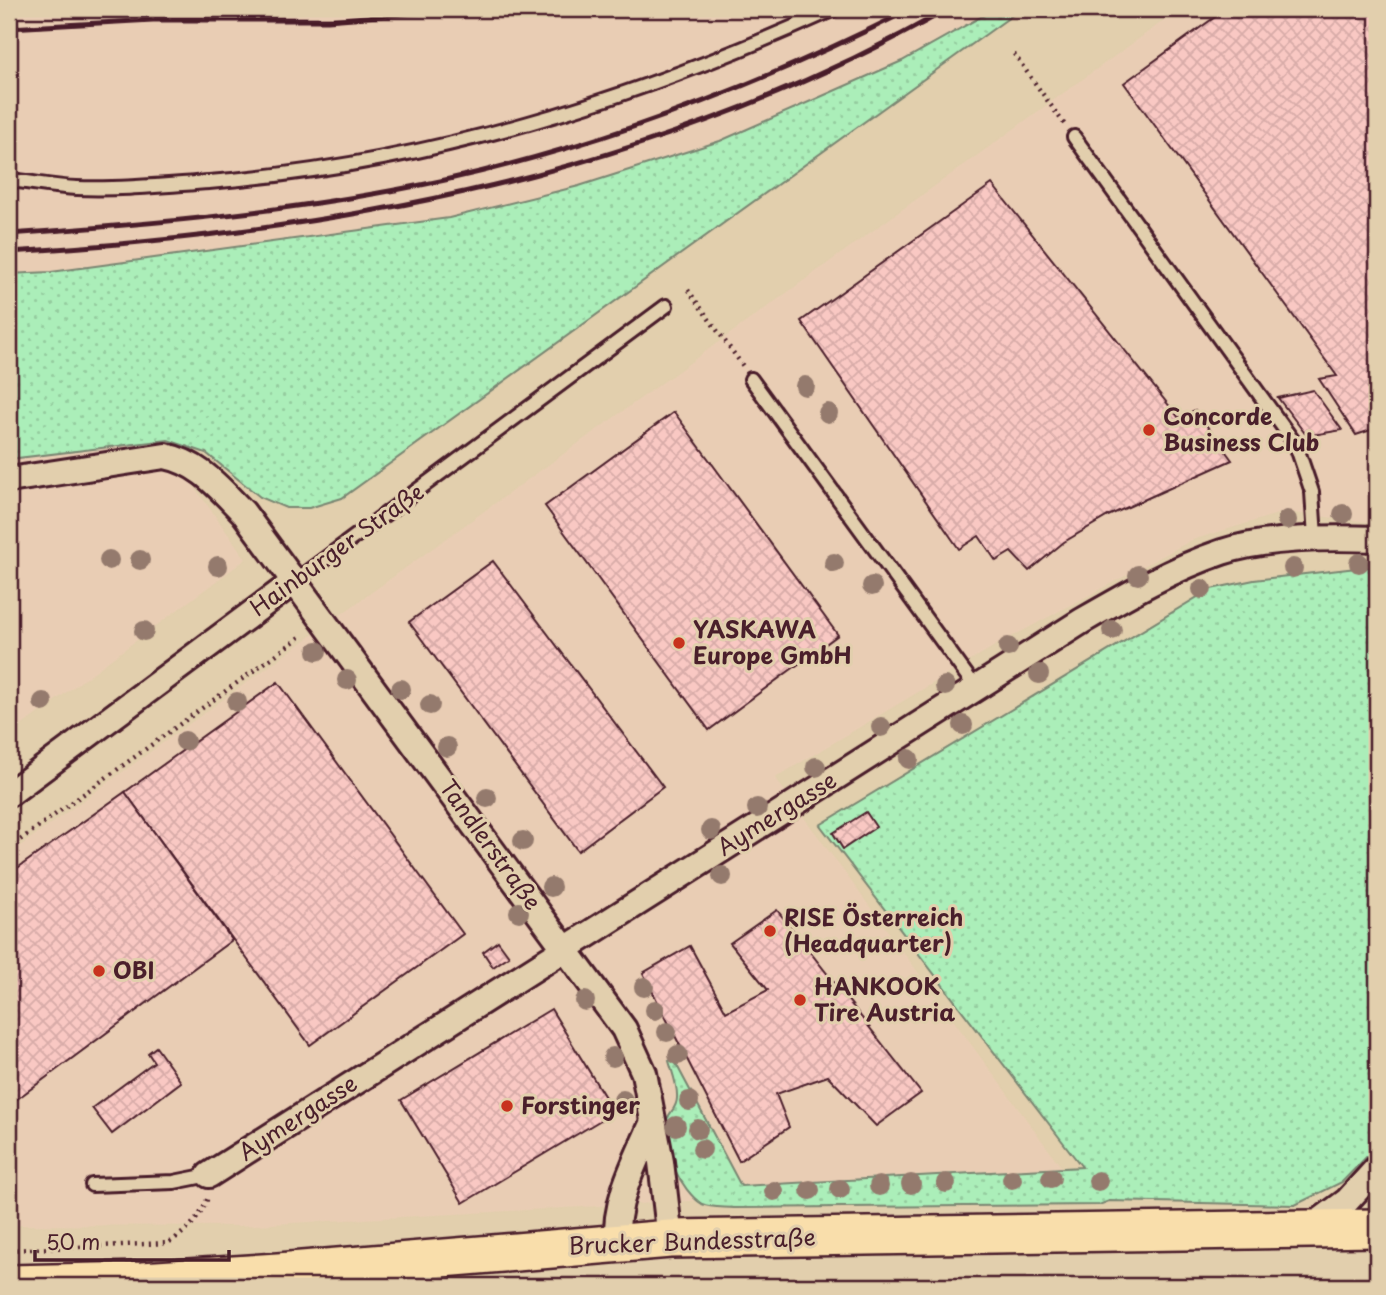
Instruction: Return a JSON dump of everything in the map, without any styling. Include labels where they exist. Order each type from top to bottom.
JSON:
[{"type":"main road","name":"Brucker Bundesstraße","points":[[9,1284],[142,1281],[278,1272],[670,1239],[1377,1228]]},
{"type":"street","name":"Tandlerstraße","points":[[9,480],[165,456],[182,459],[202,471],[243,512],[624,1029],[643,1073],[661,1162],[670,1239]]},
{"type":"street","name":"Aymergasse","points":[[209,1175],[975,688],[1151,581],[1224,551],[1315,537],[1377,539]]},
{"type":"street","name":"Hainburger Straße","points":[[9,794],[295,581]]},
{"type":"street","points":[[617,1243],[615,1223],[628,1177],[652,1124]]},
{"type":"street","points":[[1309,1229],[1346,1201],[1377,1168]]},
{"type":"lane","points":[[9,180],[77,188],[186,184],[291,175],[404,153],[522,127],[634,91],[734,54],[834,9]]},
{"type":"lane","points":[[1074,137],[1296,445],[1312,492],[1315,537]]},
{"type":"lane","name":"Hainburger Straße","points":[[295,581],[666,306]]},
{"type":"lane","points":[[751,379],[975,688]]},
{"type":"lane","points":[[92,1185],[174,1182],[209,1175]]},
{"type":"path","points":[[1014,54],[1074,137]]},
{"type":"path","points":[[688,290],[751,379]]},
{"type":"path","points":[[9,848],[324,620]]},
{"type":"path","points":[[9,1250],[168,1243],[187,1231],[204,1209],[209,1192],[209,1175]]},
{"type":"shaded area","points":[[9,9],[995,9],[902,61],[720,141],[579,186],[449,218],[51,272],[9,274]]},
{"type":"shaded area","points":[[1180,9],[1377,9],[1377,523],[1284,512],[1192,540],[998,644],[775,778],[1071,1180],[238,1226],[9,1225],[9,854]]},
{"type":"shaded area","points":[[144,441],[190,481],[246,559],[9,735],[9,459]]},
{"type":"green space","points":[[995,9],[1021,9],[342,498],[309,508],[286,508],[260,497],[206,453],[168,440],[9,459],[9,274],[51,272],[449,218],[579,186],[720,141],[902,61]]},
{"type":"green space","points":[[1365,567],[1377,569],[1377,1146],[1342,1182],[1295,1205],[1109,1201],[1099,1205],[734,1208],[705,1205],[694,1198],[680,1179],[665,1143],[666,1122],[677,1102],[677,1089],[669,1061],[674,1060],[741,1186],[1082,1167],[820,825],[1211,589],[1254,580]]},
{"type":"building","points":[[1226,9],[1377,9],[1377,428],[1356,435],[1319,379],[1337,376],[1124,83]]},
{"type":"building","points":[[992,184],[1179,418],[1195,410],[1232,460],[1108,516],[1064,542],[1029,571],[1011,552],[996,561],[979,536],[959,549],[801,321]]},
{"type":"building","points":[[1313,390],[1342,430],[1307,436],[1278,398]]},
{"type":"building","points":[[674,412],[838,635],[709,730],[545,506]]},
{"type":"building","points":[[493,561],[663,787],[578,851],[409,622]]},
{"type":"building","points":[[278,682],[463,934],[310,1045],[125,792]]},
{"type":"building","name":"OBI","points":[[125,792],[232,940],[9,1105],[9,874]]},
{"type":"building","points":[[866,812],[876,827],[843,849],[833,833]]},
{"type":"building","points":[[777,910],[921,1093],[876,1126],[828,1076],[776,1094],[789,1127],[739,1161],[643,973],[690,946],[726,1012],[768,990],[730,943]]},
{"type":"building","points":[[498,941],[509,956],[493,967],[483,952]]},
{"type":"building","name":"Forstinger","points":[[551,1009],[614,1112],[463,1203],[401,1100]]},
{"type":"building","points":[[156,1047],[181,1082],[112,1134],[92,1108],[154,1062],[148,1053]]},
{"type":"railway","points":[[9,28],[153,20],[328,20],[466,9]]},
{"type":"railway","points":[[9,234],[173,221],[282,208],[391,191],[506,165],[625,130],[741,87],[911,9]]},
{"type":"railway","points":[[9,252],[132,243],[254,229],[375,210],[493,185],[610,153],[725,114],[837,66],[948,9]]},
{"type":"place","name":"Concorde Business Club","points":[[1149,430]]},
{"type":"place","name":"YASKAWA Europe GmbH","points":[[679,643]]},
{"type":"place","name":"RISE Österreich (Headquarter)","points":[[770,931]]},
{"type":"place","name":"OBI","points":[[99,971]]},
{"type":"place","name":"HANKOOK Tire Austria","points":[[800,1000]]},
{"type":"place","name":"Forstinger","points":[[507,1106]]}]
